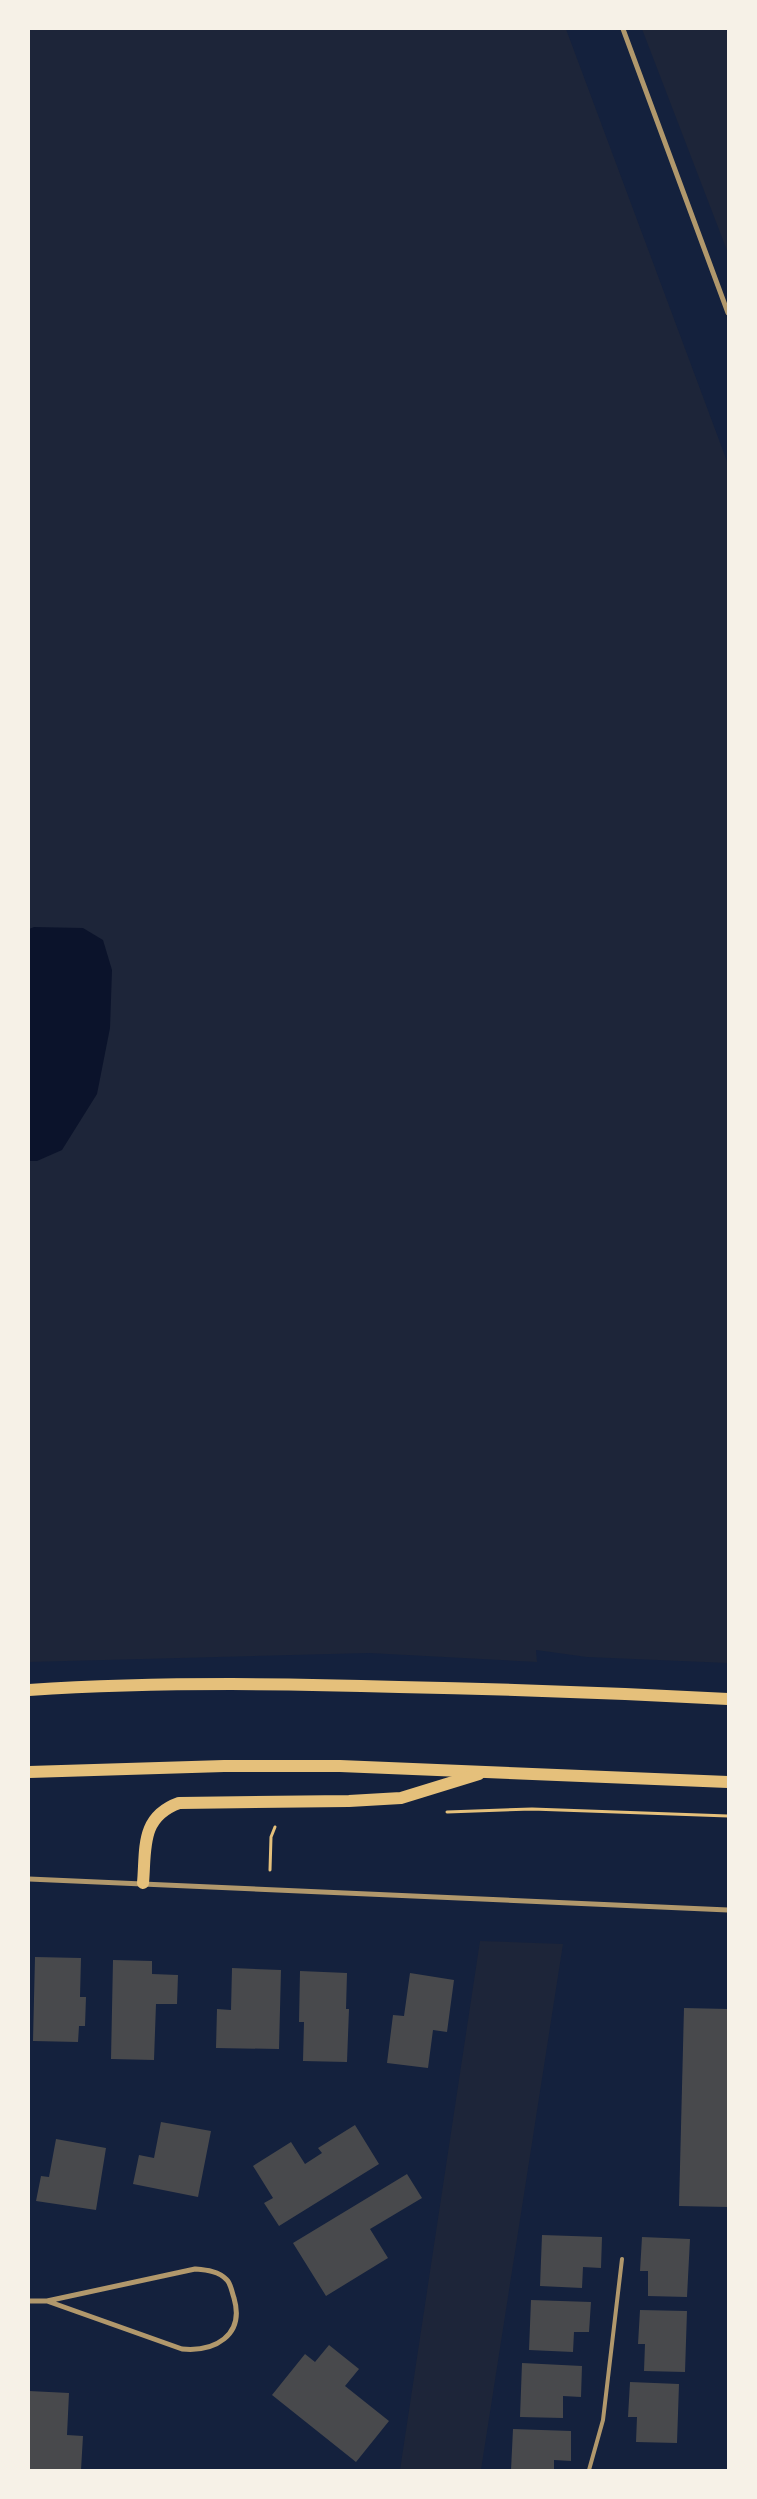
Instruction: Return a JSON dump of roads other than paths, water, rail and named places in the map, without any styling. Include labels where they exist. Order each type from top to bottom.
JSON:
[{"type":"main road","points":[[29,1690],[160,1684],[317,1684],[617,1693],[728,1699]]},
{"type":"main road","points":[[29,1772],[224,1766],[489,1771],[728,1782]]},
{"type":"main road","points":[[144,1883],[148,1832],[152,1822],[167,1807],[179,1803],[349,1801],[401,1798],[489,1771]]},
{"type":"street","points":[[623,29],[728,313]]},
{"type":"street","points":[[29,1879],[728,1910]]},
{"type":"street","points":[[29,2301],[47,2301],[195,2269],[216,2272],[228,2281],[236,2306],[233,2328],[225,2339],[214,2346],[198,2350],[182,2349],[47,2301]]},
{"type":"lane","points":[[589,2470],[604,2410],[622,2259]]}]
